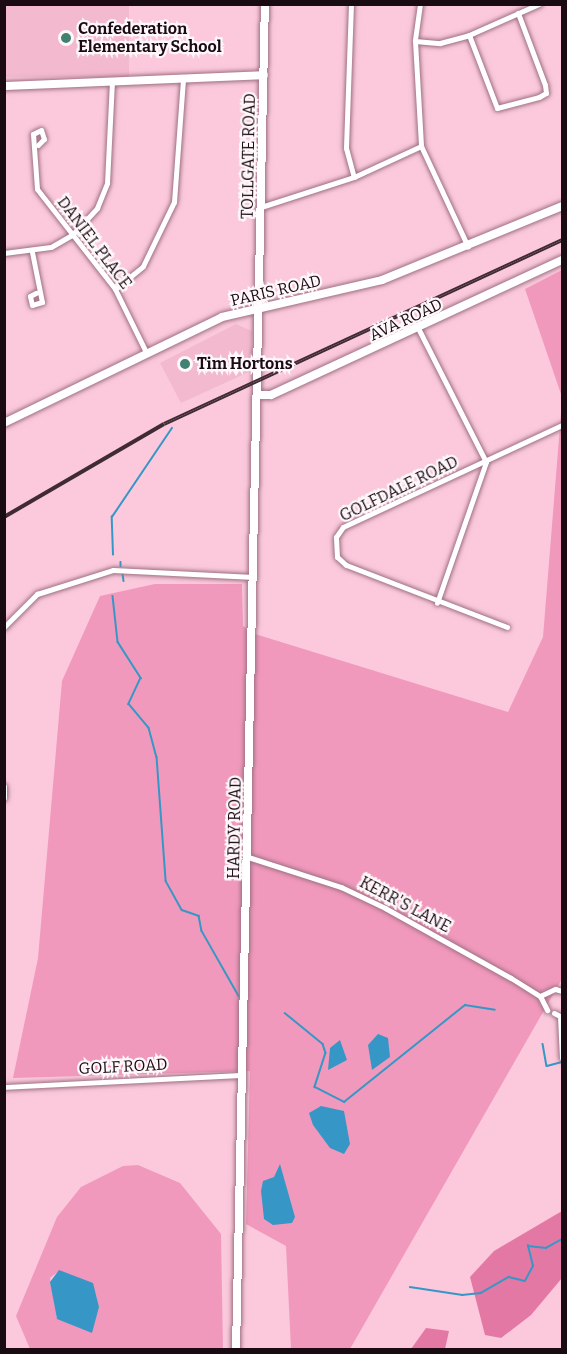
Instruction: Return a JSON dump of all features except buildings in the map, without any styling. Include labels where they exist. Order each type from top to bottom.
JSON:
[{"type":"main road","name":"TOLLGATE ROAD","points":[[259,307],[265,4]]},
{"type":"main road","points":[[4,86],[264,75]]},
{"type":"main road","name":"PARIS ROAD","points":[[4,423],[222,317],[382,280],[468,247],[562,206]]},
{"type":"main road","name":"AVA ROAD","points":[[258,395],[271,395],[419,330],[562,260]]},
{"type":"main road","name":"HARDY ROAD","points":[[236,1350],[259,307]]},
{"type":"street","points":[[351,4],[346,148],[354,177]]},
{"type":"street","points":[[420,4],[415,40],[421,146],[468,247]]},
{"type":"street","points":[[415,40],[440,43],[469,35],[539,4]]},
{"type":"street","points":[[469,35],[497,108],[539,97],[546,93],[545,85],[519,14]]},
{"type":"street","points":[[115,289],[143,266],[174,202],[183,78]]},
{"type":"street","points":[[4,253],[32,252],[72,234],[97,208],[107,183],[112,82]]},
{"type":"street","name":"DANIEL PLACE","points":[[38,145],[37,189],[115,289],[147,354]]},
{"type":"street","points":[[261,207],[354,177],[421,146]]},
{"type":"street","points":[[32,252],[36,293]]},
{"type":"street","points":[[419,330],[486,462],[436,603]]},
{"type":"street","name":"GOLFDALE ROAD","points":[[507,627],[436,603],[346,565],[337,556],[336,537],[343,527],[562,425]]},
{"type":"street","points":[[4,627],[37,594],[113,570],[254,577]]},
{"type":"street","points":[[4,786],[4,798]]},
{"type":"street","name":"KERR'S LANE","points":[[248,857],[350,891],[540,996]]},
{"type":"street","points":[[547,1010],[540,996],[555,989],[562,991]]},
{"type":"street","points":[[554,1013],[561,1015],[562,1058]]},
{"type":"street","name":"GOLF ROAD","points":[[4,1087],[243,1075]]},
{"type":"shaded area","name":"Confederation Elementary School","points":[[4,5],[129,5],[129,77],[4,77]]},
{"type":"shaded area","points":[[562,270],[562,397],[525,289]]},
{"type":"shaded area","points":[[236,324],[252,331],[251,371],[181,403],[160,363]]},
{"type":"shaded area","points":[[562,401],[562,979],[350,1349],[291,1349],[286,1246],[246,1224],[250,1071],[13,1078],[38,958],[62,681],[100,596],[155,584],[242,584],[243,626],[255,634],[508,712],[543,637]]},
{"type":"shaded area","points":[[138,1165],[180,1183],[221,1234],[223,1349],[30,1349],[16,1316],[57,1217],[81,1187],[123,1166]],"holes":[[[59,1271],[92,1289],[97,1298],[57,1319],[50,1278]]]},
{"type":"shaded area","points":[[562,1211],[562,1278],[531,1315],[501,1338],[485,1335],[470,1277],[494,1251]]},
{"type":"shaded area","points":[[426,1328],[449,1331],[445,1349],[411,1349]]},
{"type":"water","points":[[378,1034],[388,1038],[390,1057],[372,1070],[368,1045]]},
{"type":"water","points":[[340,1040],[347,1060],[328,1070],[330,1048]]},
{"type":"water","points":[[321,1106],[344,1111],[350,1144],[344,1154],[330,1148],[313,1125],[309,1113]]},
{"type":"water","points":[[280,1164],[295,1217],[292,1223],[273,1225],[264,1219],[261,1191],[263,1181],[274,1177]]},
{"type":"water","points":[[59,1270],[93,1283],[99,1307],[92,1333],[57,1319],[50,1282]]},
{"type":"waterway","points":[[113,555],[112,517],[172,428]]},
{"type":"waterway","points":[[123,574],[124,581]]},
{"type":"waterway","points":[[113,596],[118,642],[141,678],[129,704],[149,728],[157,757],[166,881],[182,910],[199,916],[202,931],[239,996]]},
{"type":"waterway","points":[[285,1013],[323,1044],[326,1053],[315,1087],[344,1102],[465,1005],[495,1010]]},
{"type":"waterway","points":[[543,1044],[547,1066],[562,1062]]},
{"type":"waterway","points":[[410,1287],[462,1295],[481,1293],[509,1277],[525,1281],[533,1266],[528,1246],[546,1248],[562,1239]]},
{"type":"railway","points":[[4,517],[164,424],[562,240]]},
{"type":"place","name":"Confederation Elementary School","points":[[66,38]]},
{"type":"place","name":"Tim Hortons","points":[[185,364]]}]
